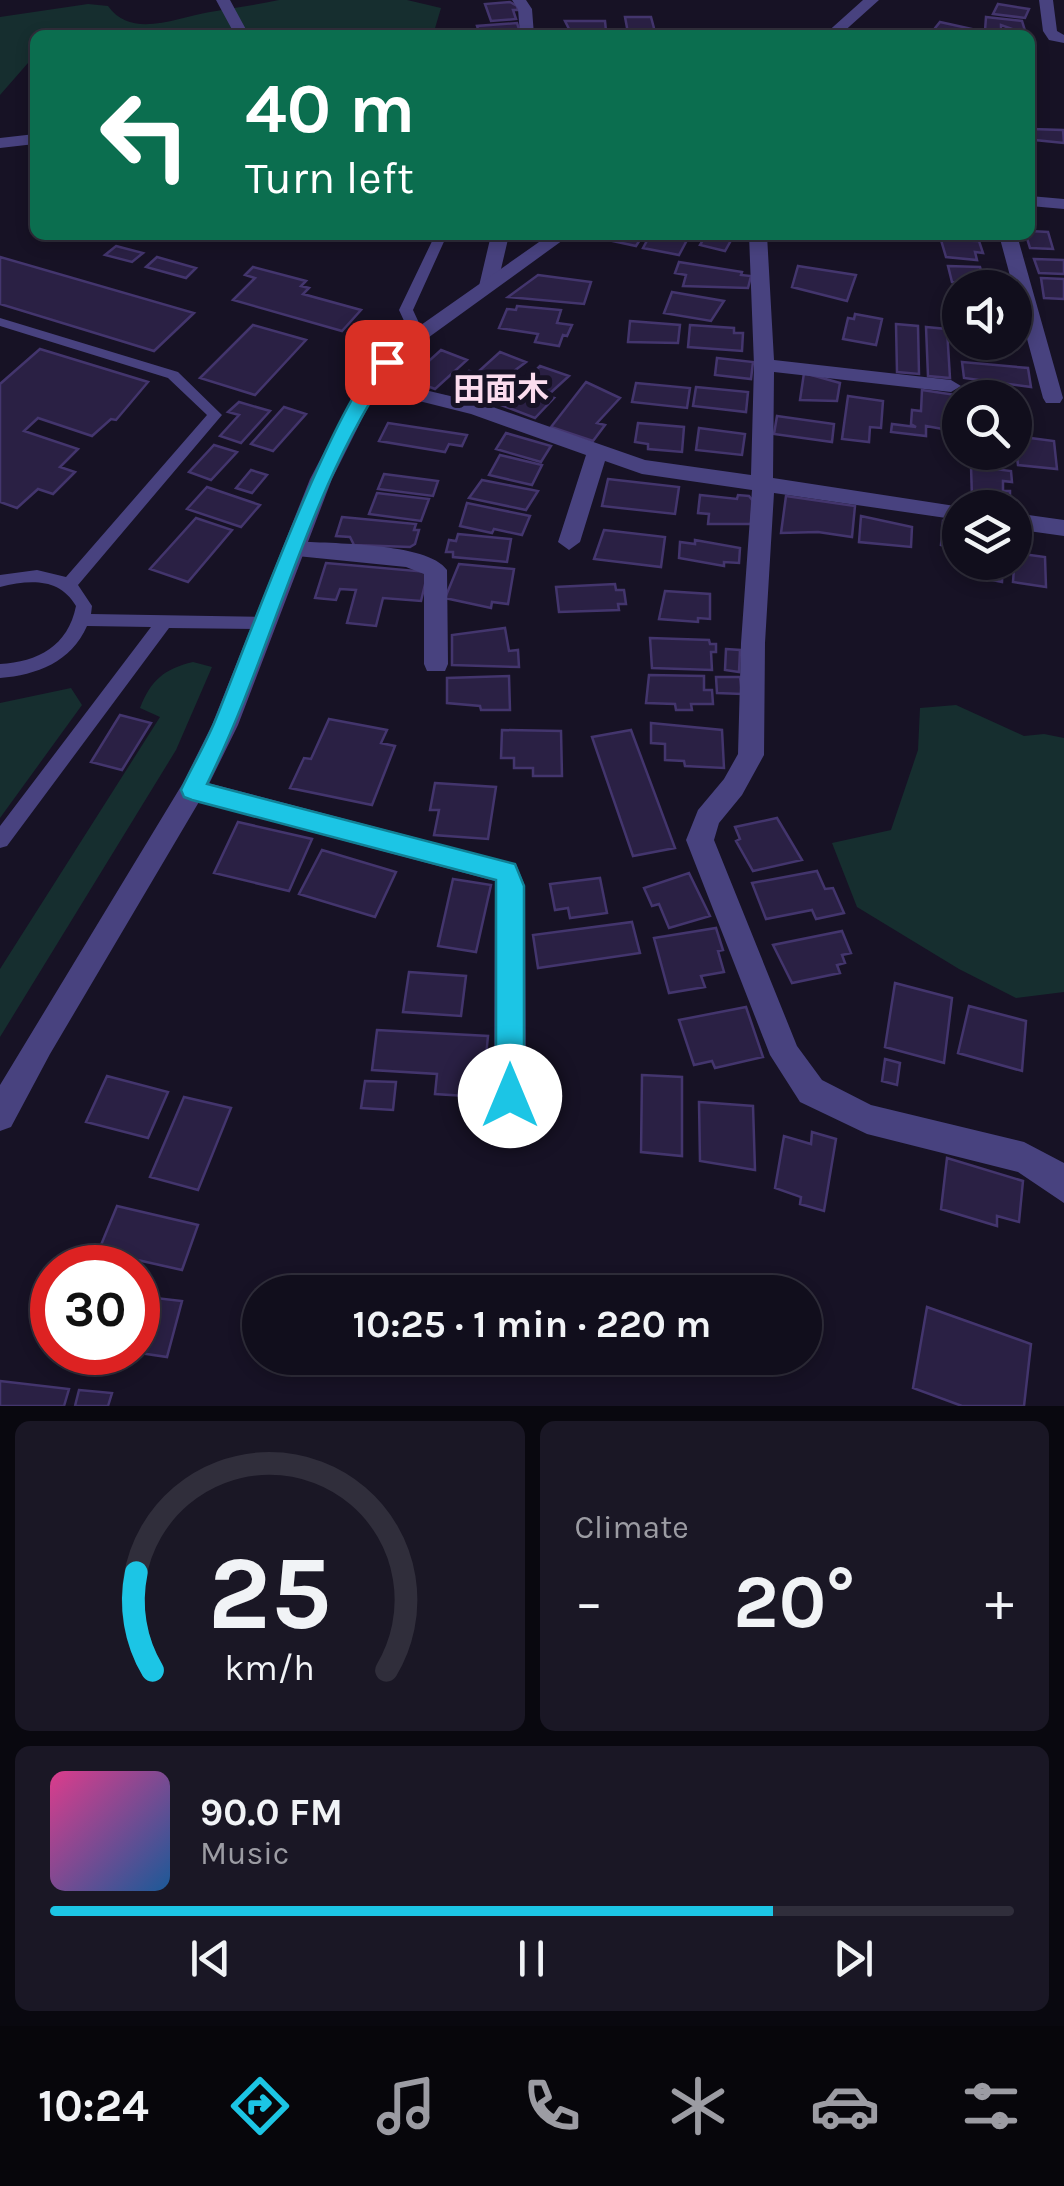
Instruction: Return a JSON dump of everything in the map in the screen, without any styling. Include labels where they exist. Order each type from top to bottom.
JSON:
[{"type":"street","points":[[223,0],[239,30]]},
{"type":"street","points":[[837,30],[872,0]]},
{"type":"street","points":[[1046,0],[1050,31],[1064,39]]},
{"type":"street","points":[[527,3],[528,30]]},
{"type":"street","points":[[0,143],[30,140]]},
{"type":"street","points":[[1035,201],[1064,204]]},
{"type":"street","points":[[488,286],[499,240]]},
{"type":"street","points":[[0,1116],[192,790],[225,725],[321,479],[370,383],[387,362],[418,336],[554,240]]},
{"type":"street","points":[[758,240],[764,365],[760,458],[765,482],[753,643],[751,755],[733,787],[707,818],[700,840],[785,1055],[811,1091],[866,1119],[1024,1158],[1055,1176],[1064,1187]]},
{"type":"street","points":[[1009,240],[1054,398]]},
{"type":"street","points":[[764,365],[942,385]]},
{"type":"street","points":[[370,383],[477,409],[642,467],[942,509]]},
{"type":"street","points":[[569,542],[597,452]]},
{"type":"street","points":[[1032,523],[1064,528]]},
{"type":"street","points":[[295,549],[409,559],[436,570],[436,664]]},
{"type":"street","points":[[192,790],[506,872],[511,886],[510,1096]]},
{"type":"lane","points":[[418,336],[406,310],[439,240]]},
{"type":"lane","points":[[0,322],[173,375],[214,415],[69,585]]},
{"type":"lane","points":[[0,580],[38,575],[69,585],[84,606],[77,634],[51,658],[0,672]]},
{"type":"lane","points":[[83,620],[266,623]]},
{"type":"lane","points":[[0,840],[164,622]]},
{"type":"green space","points":[[279,0],[407,0],[441,8],[434,30],[30,30],[30,62],[0,95],[0,17],[88,4],[108,6],[129,22],[142,24]]},
{"type":"green space","points":[[193,662],[212,667],[176,750],[0,1037],[0,969],[160,717],[140,708],[149,690],[166,672]]},
{"type":"green space","points":[[71,688],[82,705],[0,818],[0,703]]},
{"type":"green space","points":[[956,705],[1024,736],[1064,738],[1064,992],[1016,998],[959,969],[857,907],[832,843],[891,830],[918,750],[920,708]]},
{"type":"building","points":[[510,2],[517,6],[518,10],[513,10],[516,19],[491,21],[485,4]]},
{"type":"building","points":[[998,4],[1029,9],[1025,18],[993,14]]},
{"type":"building","points":[[625,17],[651,17],[654,30],[627,30]]},
{"type":"building","points":[[986,17],[1022,21],[1025,30],[1001,25],[1001,30],[985,30]]},
{"type":"building","points":[[565,21],[605,21],[606,30],[570,30]]},
{"type":"building","points":[[940,22],[972,29],[971,30],[934,30]]},
{"type":"building","points":[[517,23],[519,30],[478,30],[477,26]]},
{"type":"building","points":[[1035,129],[1063,130],[1064,143],[1035,140]]},
{"type":"building","points":[[1035,231],[1048,232],[1053,249],[1030,248],[1028,240],[1035,240]]},
{"type":"building","points":[[608,240],[640,240],[636,246]]},
{"type":"building","points":[[647,240],[687,240],[679,255],[643,248]]},
{"type":"building","points":[[703,240],[731,240],[725,251],[700,245]]},
{"type":"building","points":[[941,240],[979,241],[983,253],[975,252],[977,260],[946,257]]},
{"type":"building","points":[[116,246],[143,253],[132,262],[105,255]]},
{"type":"building","points":[[0,257],[194,313],[154,351],[0,304]]},
{"type":"building","points":[[157,257],[196,268],[186,278],[146,267]]},
{"type":"building","points":[[1034,259],[1064,260],[1064,274],[1039,273]]},
{"type":"building","points":[[679,262],[742,272],[741,275],[751,276],[748,288],[683,286],[686,275],[675,273]]},
{"type":"building","points":[[798,266],[856,275],[847,301],[792,287]]},
{"type":"building","points":[[948,266],[981,270],[949,270]]},
{"type":"building","points":[[253,267],[306,281],[301,286],[309,288],[303,294],[361,310],[342,331],[233,300],[255,278],[245,275]]},
{"type":"building","points":[[538,275],[591,282],[584,304],[508,297]]},
{"type":"building","points":[[1041,278],[1064,279],[1064,299],[1044,298]]},
{"type":"building","points":[[672,292],[724,301],[711,321],[664,313]]},
{"type":"building","points":[[517,306],[561,310],[557,323],[572,325],[567,336],[563,335],[559,346],[535,342],[538,334],[499,328],[507,309],[516,310]]},
{"type":"building","points":[[855,314],[882,319],[876,345],[843,339],[848,318],[854,319]]},
{"type":"building","points":[[630,321],[680,325],[678,343],[628,342]]},
{"type":"building","points":[[896,324],[918,326],[919,374],[897,372]]},
{"type":"building","points":[[253,325],[306,340],[255,395],[200,378]]},
{"type":"building","points":[[690,325],[734,328],[734,333],[743,333],[742,351],[688,347]]},
{"type":"building","points":[[926,327],[942,329],[942,360],[949,360],[950,378],[928,376]]},
{"type":"building","points":[[40,349],[148,382],[116,420],[111,419],[92,436],[38,418],[24,431],[78,449],[60,467],[75,472],[53,494],[38,489],[17,508],[0,502],[0,384]]},
{"type":"building","points":[[441,350],[467,360],[435,389],[409,379]]},
{"type":"building","points":[[500,352],[526,362],[502,380],[479,371]]},
{"type":"building","points":[[717,358],[753,362],[751,379],[715,375]]},
{"type":"building","points":[[962,362],[1028,368],[1030,380],[979,380],[964,378]]},
{"type":"building","points":[[540,366],[569,376],[547,396],[554,398],[535,418],[501,405]]},
{"type":"building","points":[[469,371],[503,385],[485,401],[453,385]]},
{"type":"building","points":[[804,373],[840,383],[837,401],[800,400]]},
{"type":"building","points":[[586,382],[620,398],[597,423],[605,425],[593,441],[551,427]]},
{"type":"building","points":[[636,383],[690,388],[687,408],[632,402]]},
{"type":"building","points":[[696,387],[748,392],[746,412],[693,406]]},
{"type":"building","points":[[922,390],[942,393],[942,429],[926,426],[926,436],[891,432],[892,424],[916,427],[911,424],[912,410],[921,411]]},
{"type":"building","points":[[848,396],[883,401],[881,428],[870,427],[869,442],[842,439]]},
{"type":"building","points":[[239,402],[270,411],[241,443],[220,436],[239,415],[228,412]]},
{"type":"building","points":[[284,407],[306,414],[273,451],[251,444]]},
{"type":"building","points":[[777,416],[834,424],[832,442],[774,434]]},
{"type":"building","points":[[388,423],[467,435],[462,446],[449,444],[445,452],[379,441]]},
{"type":"building","points":[[638,423],[684,427],[682,452],[648,449],[648,444],[635,442]]},
{"type":"building","points":[[699,428],[745,434],[742,455],[696,450]]},
{"type":"building","points":[[506,433],[551,446],[541,462],[496,449]]},
{"type":"building","points":[[1032,438],[1054,441],[1057,469],[1032,466]]},
{"type":"building","points":[[214,445],[237,452],[211,480],[189,472]]},
{"type":"building","points":[[500,455],[542,465],[532,485],[489,475]]},
{"type":"building","points":[[251,470],[267,475],[252,493],[236,488]]},
{"type":"building","points":[[971,470],[1011,471],[1012,482],[1003,481],[1003,490],[972,490]]},
{"type":"building","points":[[384,474],[438,481],[433,496],[378,489]]},
{"type":"building","points":[[608,479],[679,487],[675,514],[602,506]]},
{"type":"building","points":[[482,480],[538,491],[526,510],[469,498]]},
{"type":"building","points":[[207,487],[260,505],[241,527],[187,509]]},
{"type":"building","points":[[377,493],[429,499],[421,521],[369,514]]},
{"type":"building","points":[[700,495],[737,499],[738,495],[749,496],[753,501],[751,524],[708,524],[709,514],[698,513]]},
{"type":"building","points":[[786,496],[855,506],[852,537],[818,532],[781,533]]},
{"type":"building","points":[[467,503],[530,516],[522,535],[494,529],[492,533],[460,526]]},
{"type":"building","points":[[861,516],[912,527],[911,547],[859,542]]},
{"type":"building","points":[[342,517],[416,524],[414,530],[419,530],[415,544],[410,547],[354,545],[350,537],[336,536]]},
{"type":"building","points":[[196,518],[232,530],[188,582],[150,569]]},
{"type":"building","points":[[604,530],[665,537],[661,567],[594,559]]},
{"type":"building","points":[[458,534],[511,539],[507,562],[453,557],[453,552],[446,552],[449,540],[456,541]]},
{"type":"building","points":[[695,540],[740,548],[739,563],[724,562],[724,566],[679,558],[680,542],[695,544]]},
{"type":"building","points":[[1032,555],[1045,557],[1046,587],[1013,582],[1032,580]]},
{"type":"building","points":[[326,563],[428,572],[421,601],[383,598],[376,626],[347,623],[356,590],[340,589],[336,600],[315,598]]},
{"type":"building","points":[[459,564],[514,569],[508,604],[492,602],[491,608],[445,598]]},
{"type":"building","points":[[615,584],[616,590],[624,590],[626,604],[618,604],[619,610],[559,612],[556,587]]},
{"type":"building","points":[[665,591],[710,594],[710,619],[659,619]]},
{"type":"building","points":[[505,628],[509,651],[518,650],[519,667],[452,665],[452,635]]},
{"type":"building","points":[[650,638],[709,640],[716,644],[716,652],[711,652],[712,670],[652,668]]},
{"type":"building","points":[[726,649],[740,650],[739,672],[725,670]]},
{"type":"building","points":[[649,675],[704,676],[704,690],[712,690],[713,704],[691,704],[692,710],[676,710],[675,704],[646,703]]},
{"type":"building","points":[[509,676],[510,710],[481,710],[480,706],[447,703],[447,678]]},
{"type":"building","points":[[716,677],[740,677],[742,694],[717,693]]},
{"type":"building","points":[[120,715],[151,723],[122,770],[91,762]]},
{"type":"building","points":[[329,719],[387,730],[381,743],[395,746],[372,805],[290,788],[304,758],[311,759]]},
{"type":"building","points":[[651,723],[722,730],[724,768],[685,766],[684,761],[665,760],[665,744],[651,743]]},
{"type":"building","points":[[502,730],[561,731],[562,776],[533,776],[533,768],[514,768],[514,758],[501,758]]},
{"type":"building","points":[[631,730],[675,848],[633,856],[592,737]]},
{"type":"building","points":[[435,783],[496,787],[488,839],[434,835],[439,810],[430,810]]},
{"type":"building","points":[[777,818],[802,860],[753,871],[736,841],[740,839],[735,827]]},
{"type":"building","points":[[238,822],[312,839],[289,891],[214,873]]},
{"type":"building","points":[[322,850],[396,872],[375,917],[299,894]]},
{"type":"building","points":[[817,871],[825,889],[833,888],[844,913],[816,919],[812,910],[766,919],[752,883]]},
{"type":"building","points":[[689,873],[710,916],[669,928],[659,904],[652,906],[644,888]]},
{"type":"building","points":[[600,878],[607,913],[570,918],[568,908],[555,910],[550,884]]},
{"type":"building","points":[[453,879],[491,885],[476,952],[438,946]]},
{"type":"building","points":[[632,922],[640,953],[538,968],[533,935]]},
{"type":"building","points":[[716,928],[724,972],[701,976],[705,987],[669,993],[654,938]]},
{"type":"building","points":[[842,931],[851,953],[842,955],[845,963],[837,965],[840,973],[792,983],[773,945]]},
{"type":"building","points":[[409,972],[466,976],[461,1016],[403,1012]]},
{"type":"building","points":[[895,983],[952,998],[944,1063],[885,1047]]},
{"type":"building","points":[[969,1006],[1026,1021],[1022,1071],[958,1053]]},
{"type":"building","points":[[746,1007],[763,1057],[715,1068],[712,1061],[694,1065],[679,1020]]},
{"type":"building","points":[[377,1030],[488,1036],[482,1097],[435,1094],[437,1074],[372,1070]]},
{"type":"building","points":[[885,1059],[900,1063],[897,1085],[882,1081]]},
{"type":"building","points":[[642,1075],[682,1077],[682,1156],[641,1152]]},
{"type":"building","points":[[107,1076],[168,1092],[148,1138],[86,1122]]},
{"type":"building","points":[[365,1081],[396,1082],[393,1110],[361,1108]]},
{"type":"building","points":[[184,1097],[231,1108],[198,1190],[150,1177]]},
{"type":"building","points":[[699,1102],[753,1106],[755,1170],[700,1161]]},
{"type":"building","points":[[812,1132],[836,1139],[824,1211],[800,1204],[801,1197],[775,1188],[784,1136],[811,1144]]},
{"type":"building","points":[[947,1158],[1023,1181],[1019,1222],[997,1216],[997,1226],[941,1209]]},
{"type":"building","points":[[117,1206],[198,1225],[182,1270],[160,1265],[160,1245],[101,1245]]},
{"type":"building","points":[[160,1298],[182,1301],[167,1357],[160,1356]]},
{"type":"building","points":[[927,1307],[1031,1344],[1024,1406],[962,1406],[913,1388]]},
{"type":"building","points":[[0,1381],[69,1389],[64,1406],[0,1406]]},
{"type":"building","points":[[79,1390],[112,1393],[108,1406],[75,1406]]},
{"type":"district","name":"田面木","points":[[501,389]]},
{"type":"route","points":[[387,362],[370,383],[321,479],[225,725],[192,790],[506,872],[511,886],[510,1096]]}]
